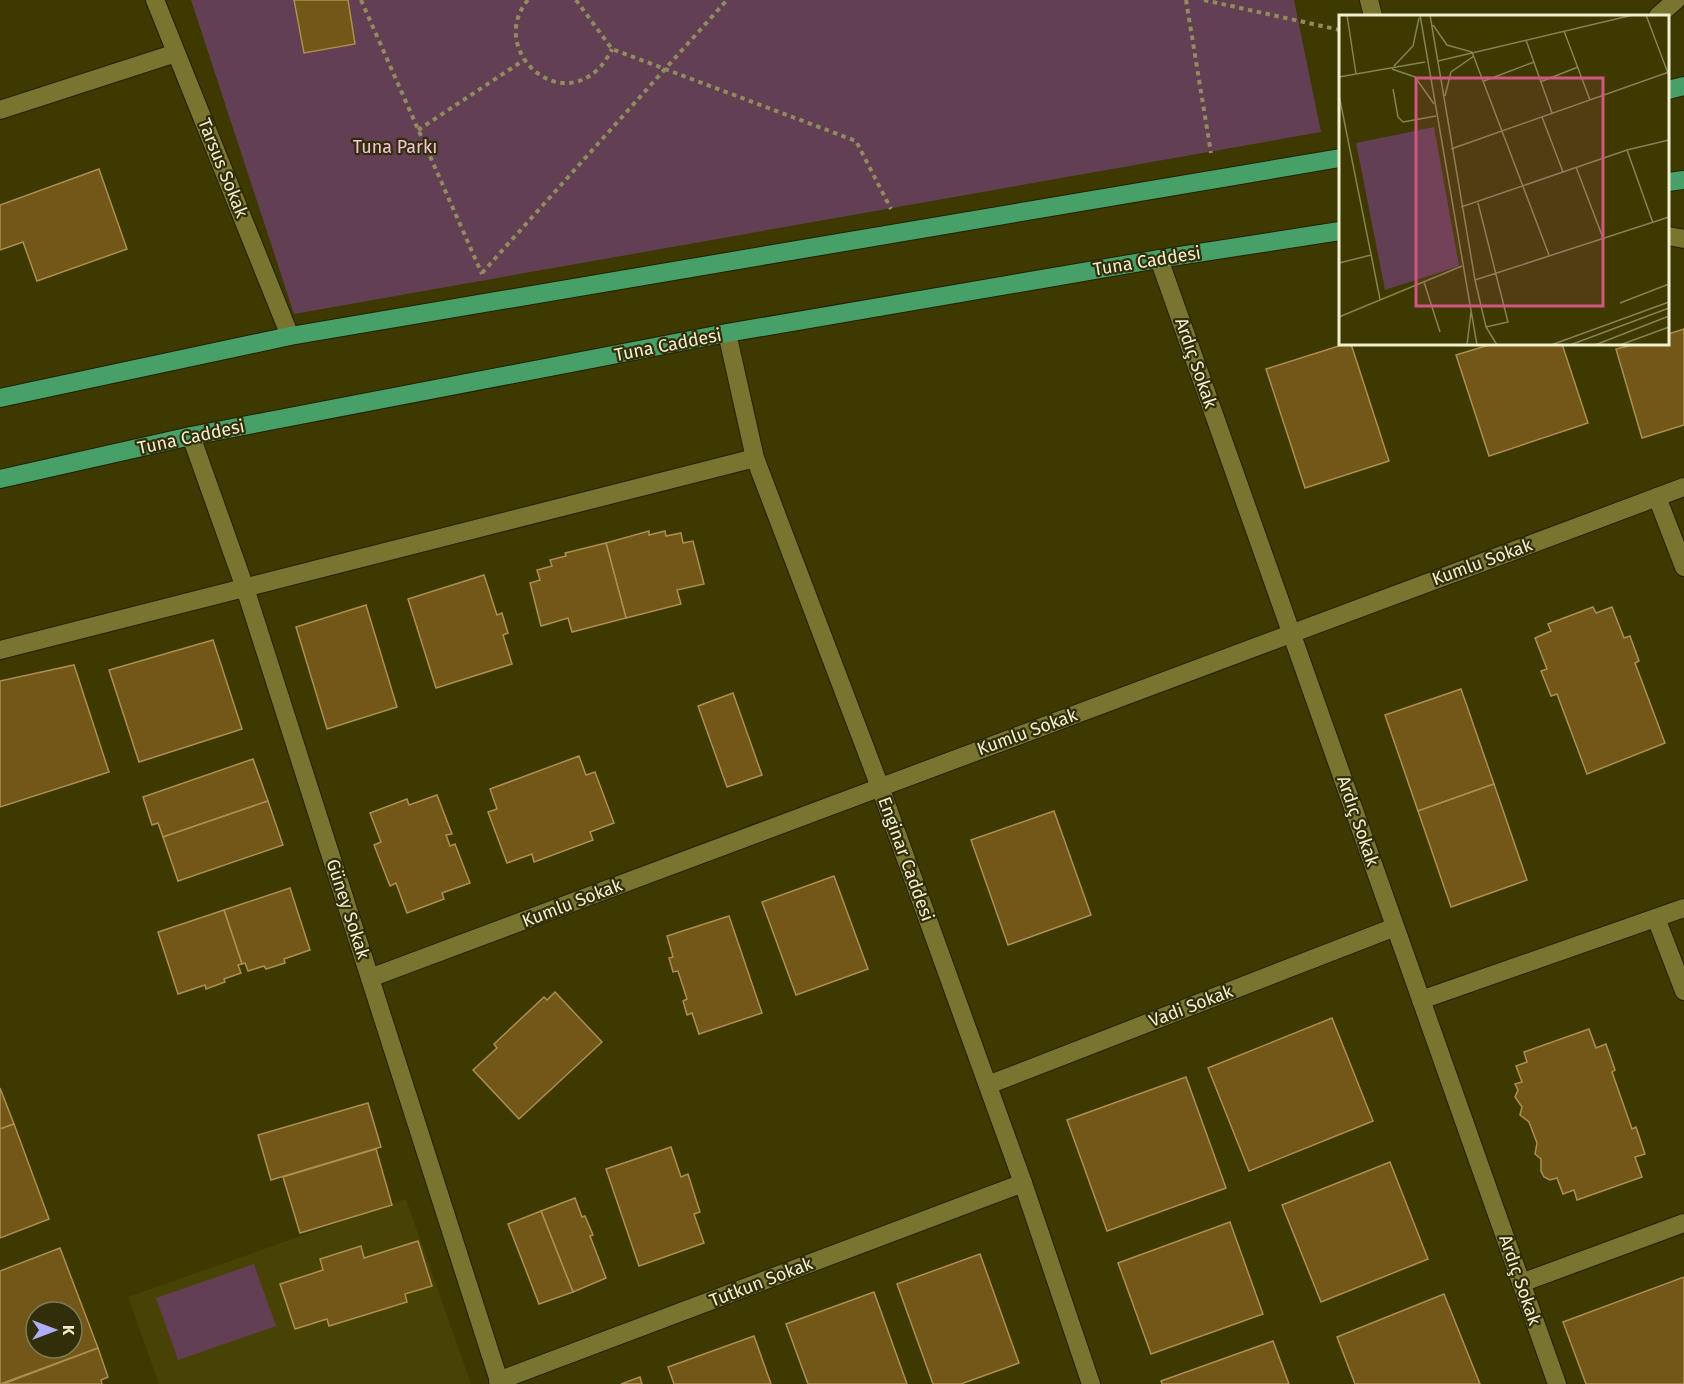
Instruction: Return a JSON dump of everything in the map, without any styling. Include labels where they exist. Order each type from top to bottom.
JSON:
[{"type":"main road","points":[[1669,90],[1684,86]]},
{"type":"main road","points":[[0,398],[290,336],[1339,158]]},
{"type":"main road","points":[[1669,182],[1684,180]]},
{"type":"main road","name":"Tuna Caddesi","points":[[0,479],[191,436],[727,333],[1160,259],[1339,231]]},
{"type":"street","name":"Tarsus Sokak","points":[[155,0],[290,336]]},
{"type":"street","points":[[1369,0],[1373,15]]},
{"type":"street","points":[[1659,15],[1676,0]]},
{"type":"street","points":[[0,110],[176,53]]},
{"type":"street","points":[[1669,236],[1684,239]]},
{"type":"street","name":"Ardıç Sokak","points":[[1160,259],[1557,1384]]},
{"type":"street","name":"Enginar Caddesi","points":[[727,333],[755,459],[880,787],[1023,1183],[1091,1384]]},
{"type":"street","name":"Güney Sokak","points":[[191,436],[245,588],[499,1382]]},
{"type":"street","points":[[0,650],[755,459]]},
{"type":"street","name":"Kumlu Sokak","points":[[370,978],[1684,487]]},
{"type":"street","points":[[1657,497],[1684,567]]},
{"type":"street","points":[[1421,1000],[1684,909]]},
{"type":"street","points":[[1656,918],[1684,991]]},
{"type":"street","name":"Vadi Sokak","points":[[988,1085],[1395,927]]},
{"type":"street","name":"Tutkun Sokak","points":[[499,1382],[1023,1183]]},
{"type":"street","points":[[1521,1283],[1684,1223]]},
{"type":"path","points":[[361,0],[482,273],[727,0]]},
{"type":"path","points":[[528,0],[519,15],[516,43],[521,57],[541,76],[555,82],[583,80],[596,72],[612,49]]},
{"type":"path","points":[[576,0],[612,49],[856,141],[903,232]]},
{"type":"path","points":[[1186,0],[1215,179]]},
{"type":"path","points":[[1204,0],[1339,30]]},
{"type":"path","points":[[418,130],[525,60]]},
{"type":"shaded area","points":[[406,1199],[471,1384],[159,1384],[128,1297]]},
{"type":"green space","name":"Tuna Parkı","points":[[191,0],[1294,0],[1321,132],[294,314]]},
{"type":"green space","points":[[254,1264],[276,1326],[178,1360],[156,1298]]},
{"type":"building","points":[[294,0],[348,0],[355,44],[304,53]]},
{"type":"building","points":[[99,169],[127,249],[37,281],[23,242],[0,250],[0,205]]},
{"type":"building","points":[[1684,329],[1684,425],[1642,438],[1616,349],[1632,345],[1669,345],[1669,334]]},
{"type":"building","points":[[1342,345],[1351,345],[1389,461],[1305,488],[1266,369]]},
{"type":"building","points":[[1489,345],[1562,345],[1588,423],[1489,456],[1456,355]]},
{"type":"building","points":[[649,531],[649,535],[665,531],[666,536],[681,533],[683,543],[693,541],[704,584],[677,590],[681,604],[626,618],[606,543]]},
{"type":"building","points":[[606,543],[626,618],[572,632],[568,618],[541,626],[530,583],[540,580],[537,570],[552,566],[550,560],[566,556],[565,553]]},
{"type":"building","points":[[484,575],[497,615],[502,613],[508,633],[503,635],[512,664],[436,688],[408,599]]},
{"type":"building","points":[[366,605],[397,707],[327,729],[296,627]]},
{"type":"building","points":[[1593,607],[1596,613],[1612,607],[1624,638],[1630,636],[1639,661],[1635,663],[1665,743],[1587,774],[1557,694],[1551,696],[1541,671],[1547,669],[1535,638],[1551,631],[1548,624]]},
{"type":"building","points":[[213,640],[242,729],[139,762],[109,670]]},
{"type":"building","points":[[74,665],[109,772],[0,807],[0,681]]},
{"type":"building","points":[[1461,689],[1494,784],[1418,811],[1385,715]]},
{"type":"building","points":[[733,693],[762,775],[727,787],[698,706]]},
{"type":"building","points":[[579,756],[586,775],[595,772],[614,823],[590,832],[593,840],[534,862],[532,854],[507,863],[488,812],[497,809],[490,789]]},
{"type":"building","points":[[253,759],[268,801],[163,837],[158,823],[152,825],[143,797]]},
{"type":"building","points":[[1494,784],[1527,880],[1451,907],[1418,811]]},
{"type":"building","points":[[437,795],[452,834],[446,835],[450,846],[455,844],[470,883],[442,893],[444,899],[407,913],[396,883],[390,886],[374,845],[381,842],[370,813],[407,799],[409,805]]},
{"type":"building","points":[[268,801],[283,845],[178,881],[163,837]]},
{"type":"building","points":[[1054,811],[1091,915],[1008,945],[971,840]]},
{"type":"building","points":[[834,876],[868,969],[796,995],[762,902]]},
{"type":"building","points":[[290,888],[310,950],[284,959],[285,963],[266,969],[264,966],[248,971],[245,963],[242,964],[224,910]]},
{"type":"building","points":[[224,910],[242,964],[238,965],[241,973],[206,989],[205,985],[178,994],[158,932]]},
{"type":"building","points":[[729,916],[762,1013],[699,1034],[692,1013],[687,1015],[683,1001],[687,999],[678,971],[673,972],[669,958],[673,957],[667,936]]},
{"type":"building","points":[[555,992],[602,1042],[519,1119],[473,1070],[497,1048],[494,1044],[544,997],[547,1000]]},
{"type":"building","points":[[1332,1018],[1373,1121],[1249,1171],[1208,1068]]},
{"type":"building","points":[[1589,1029],[1596,1048],[1606,1044],[1615,1070],[1612,1072],[1632,1129],[1636,1127],[1645,1154],[1635,1157],[1642,1177],[1577,1200],[1574,1190],[1563,1194],[1557,1178],[1550,1180],[1544,1177],[1541,1171],[1541,1159],[1535,1154],[1537,1143],[1529,1122],[1520,1115],[1522,1107],[1515,1097],[1518,1090],[1515,1084],[1522,1082],[1516,1066],[1527,1062],[1524,1052]]},
{"type":"building","points":[[1186,1077],[1226,1188],[1107,1231],[1067,1120]]},
{"type":"building","points":[[0,1088],[14,1124],[0,1129]]},
{"type":"building","points":[[368,1103],[381,1147],[271,1180],[258,1135]]},
{"type":"building","points":[[14,1124],[49,1219],[0,1238],[0,1129]]},
{"type":"building","points":[[671,1147],[681,1177],[688,1174],[700,1212],[694,1214],[704,1243],[639,1266],[606,1169]]},
{"type":"building","points":[[376,1149],[392,1205],[300,1233],[283,1177]]},
{"type":"building","points":[[1390,1162],[1428,1259],[1321,1302],[1282,1205]]},
{"type":"building","points":[[575,1198],[582,1217],[585,1216],[593,1235],[590,1236],[606,1278],[573,1292],[541,1211]]},
{"type":"building","points":[[541,1211],[573,1292],[539,1304],[508,1224]]},
{"type":"building","points":[[1230,1222],[1263,1314],[1151,1354],[1118,1263]]},
{"type":"building","points":[[418,1241],[432,1286],[405,1294],[407,1302],[329,1326],[327,1319],[295,1329],[280,1284],[323,1270],[320,1259],[361,1246],[364,1258]]},
{"type":"building","points":[[60,1248],[80,1300],[24,1300],[24,1360],[65,1360],[0,1384],[0,1271]]},
{"type":"building","points":[[980,1254],[1019,1363],[961,1384],[933,1384],[897,1284]]},
{"type":"building","points":[[1684,1277],[1684,1384],[1586,1384],[1563,1322]]},
{"type":"building","points":[[874,1292],[907,1384],[808,1384],[786,1324]]},
{"type":"building","points":[[1444,1294],[1480,1384],[1355,1384],[1337,1337]]},
{"type":"building","points":[[84,1311],[98,1348],[84,1353]]},
{"type":"building","points":[[754,1336],[771,1384],[674,1384],[668,1367]]},
{"type":"building","points":[[1273,1341],[1289,1384],[1162,1384],[1161,1381]]},
{"type":"building","points":[[98,1348],[108,1377],[101,1380],[102,1384],[3,1384],[66,1360],[84,1360],[84,1353]]},
{"type":"building","points":[[640,1377],[642,1384],[621,1384]]}]
